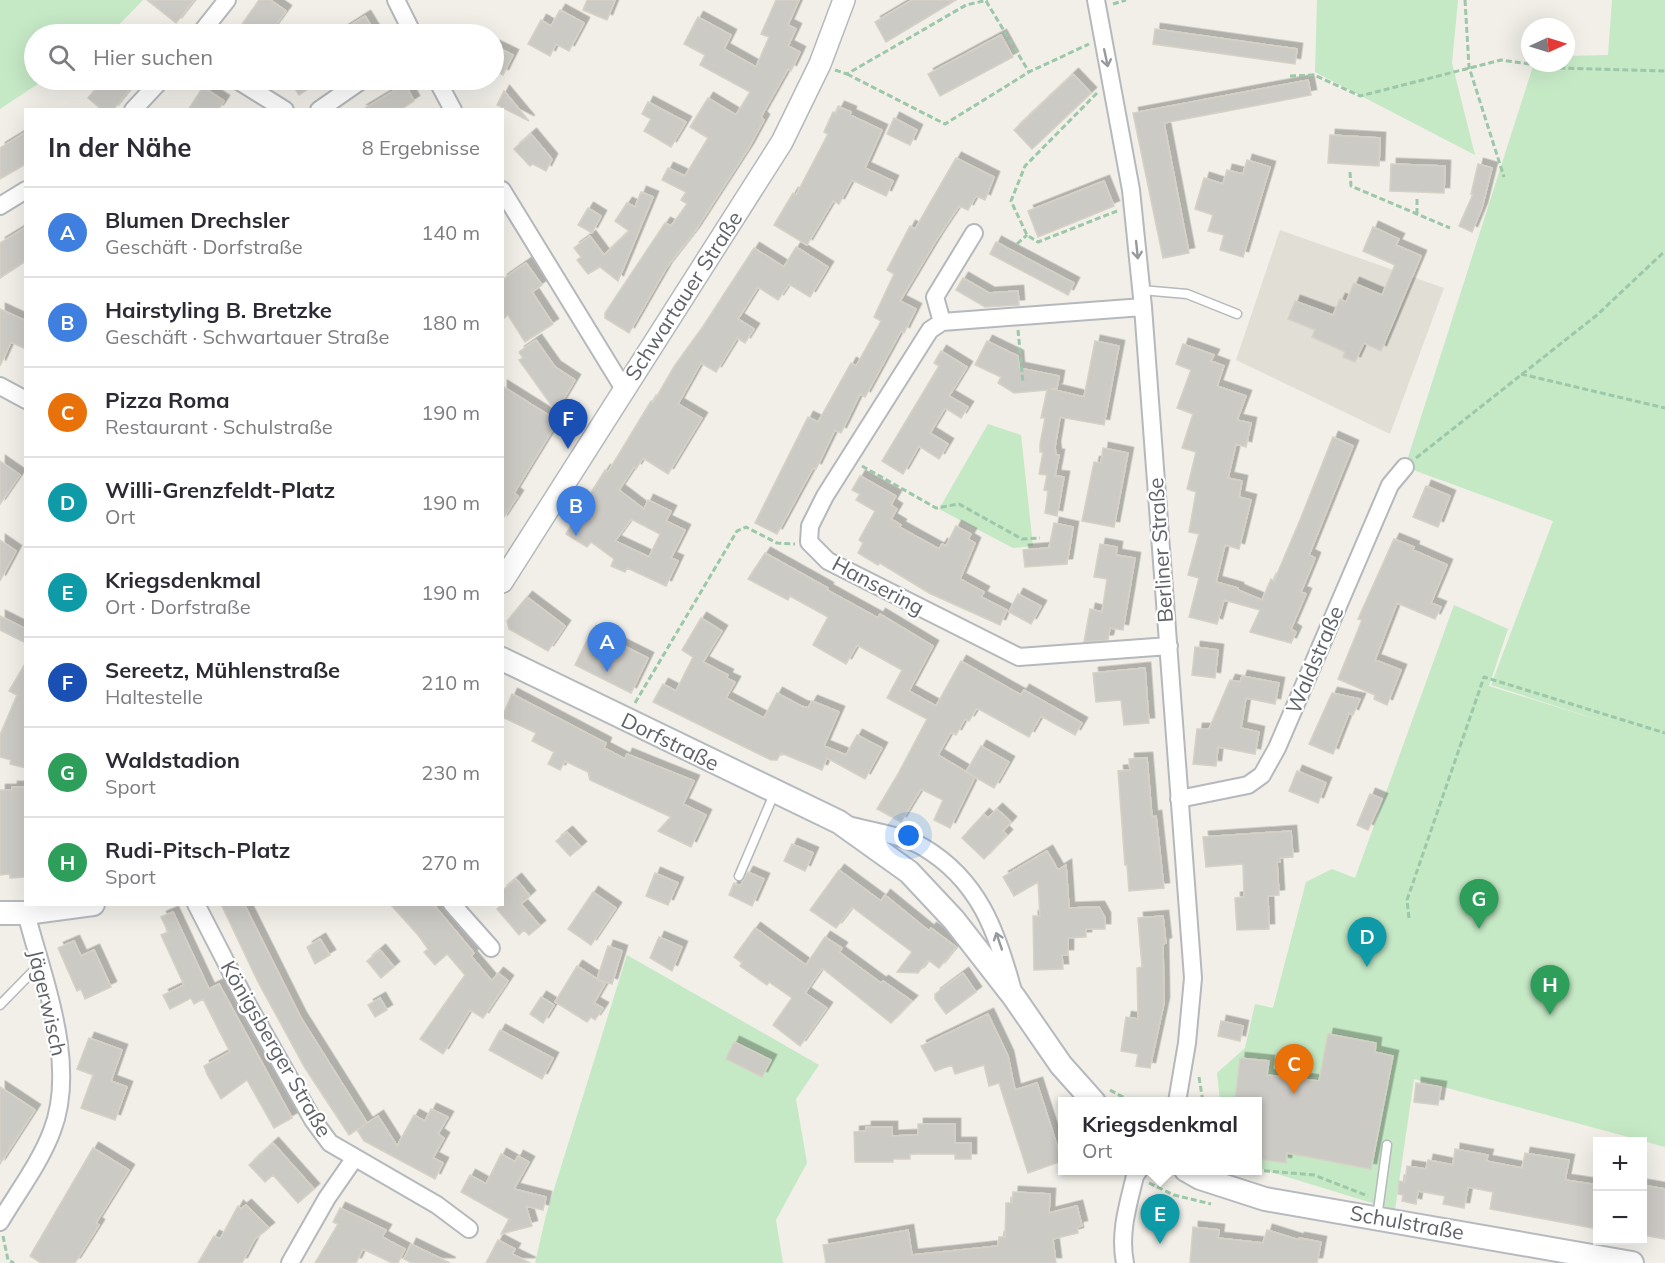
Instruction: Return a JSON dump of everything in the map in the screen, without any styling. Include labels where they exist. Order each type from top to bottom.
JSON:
[{"type":"main road","name":"Dorfstraße","points":[[504,660],[839,822],[909,872],[954,920],[1014,997],[1061,1065],[1090,1097]]},
{"type":"main road","points":[[0,913],[26,913],[67,907]]},
{"type":"main road","name":"Schulstraße","points":[[1195,1175],[1265,1199],[1378,1211],[1632,1263]]},
{"type":"street","points":[[208,24],[227,0]]},
{"type":"street","points":[[396,0],[408,24]]},
{"type":"street","name":"Schwartauer Straße","points":[[504,579],[782,142],[820,64],[844,0]]},
{"type":"street","name":"Berliner Straße","points":[[1096,0],[1132,205],[1143,307],[1169,646],[1193,978],[1187,1043],[1178,1097]]},
{"type":"street","points":[[135,108],[152,90]]},
{"type":"street","points":[[253,90],[282,108]]},
{"type":"street","points":[[322,108],[348,90]]},
{"type":"street","points":[[442,90],[452,108]]},
{"type":"street","points":[[0,206],[24,191]]},
{"type":"street","points":[[504,193],[624,389]]},
{"type":"street","points":[[942,322],[935,297],[974,233]]},
{"type":"street","points":[[809,542],[810,526],[930,330],[942,322],[1143,307]]},
{"type":"street","points":[[0,386],[24,399]]},
{"type":"street","name":"Waldstraße","points":[[1179,799],[1248,785],[1262,775],[1277,748],[1390,485],[1405,467]]},
{"type":"street","name":"Hansering","points":[[809,542],[828,561],[1019,657],[1169,646]]},
{"type":"street","name":"Dorfstraße","points":[[839,822],[922,846],[956,872],[981,903],[999,939],[1014,997]]},
{"type":"street","name":"Königsberger Straße","points":[[197,906],[249,1007],[313,1120],[330,1143],[354,1159],[437,1205],[469,1229]]},
{"type":"street","points":[[454,906],[491,948]]},
{"type":"street","name":"Jägerwisch","points":[[1,1228],[52,1131],[59,1108],[63,1076],[60,1046],[26,913]]},
{"type":"street","points":[[291,1263],[327,1198],[354,1159]]},
{"type":"street","points":[[1125,1263],[1122,1248],[1124,1219],[1136,1175]]},
{"type":"lane","points":[[1141,290],[1187,294],[1237,314]]},
{"type":"lane","points":[[739,876],[775,792]]},
{"type":"lane","points":[[0,1005],[39,965]]},
{"type":"lane","points":[[1378,1211],[1387,1145]]},
{"type":"path","points":[[847,74],[966,5],[987,0],[1029,72]]},
{"type":"path","points":[[1465,0],[1469,67],[1504,177]]},
{"type":"path","points":[[820,64],[847,74],[945,124],[1029,72],[1102,38]]},
{"type":"path","points":[[1290,75],[1314,75],[1360,96],[1502,60],[1559,69],[1665,71]]},
{"type":"path","points":[[1110,80],[1026,166],[1011,201],[1027,235],[1038,242],[1132,205]]},
{"type":"path","points":[[1350,172],[1351,186],[1450,228]]},
{"type":"path","points":[[1417,198],[1417,214]]},
{"type":"path","points":[[1017,244],[1027,235]]},
{"type":"path","points":[[1405,467],[1597,315],[1665,251]]},
{"type":"path","points":[[1016,315],[1023,382]]},
{"type":"path","points":[[1520,374],[1665,408]]},
{"type":"path","points":[[850,459],[936,508],[958,504],[1022,539],[1040,538]]},
{"type":"path","points":[[624,720],[737,531],[746,527],[787,545],[809,542]]},
{"type":"path","points":[[1409,918],[1407,900],[1484,677],[1665,733]]},
{"type":"path","points":[[1262,1171],[1314,1175],[1366,1194],[1378,1211]]},
{"type":"path","points":[[1141,1175],[1189,1199]]},
{"type":"path","points":[[1,1228],[8,1260],[14,1263]]},
{"type":"shaded area","points":[[1280,230],[1444,288],[1390,434],[1236,360]]},
{"type":"green space","points":[[0,0],[143,0],[120,24],[24,24],[24,90],[29,90],[0,109]]},
{"type":"green space","points":[[1317,0],[1458,0],[1452,63],[1475,155],[1315,72]]},
{"type":"green space","points":[[1612,0],[1665,0],[1665,1147],[1647,1142],[1647,1137],[1628,1137],[1414,1079],[1395,1210],[1262,1169],[1262,1097],[1220,1097],[1217,1073],[1245,1048],[1255,1004],[1273,1008],[1306,882],[1332,869],[1355,878],[1454,605],[1508,629],[1489,686],[1618,726],[1491,685],[1553,521],[1405,467],[1531,72],[1575,72],[1575,56],[1608,55]]},
{"type":"green space","points":[[988,424],[1021,435],[1033,546],[1013,548],[939,509]]},
{"type":"green space","points":[[627,955],[819,1065],[796,1099],[807,1163],[776,1220],[783,1263],[535,1263],[546,1215]]},
{"type":"building","points":[[147,0],[194,0],[176,23]]},
{"type":"building","points":[[259,0],[270,0],[286,11],[276,24],[242,24]]},
{"type":"building","points":[[587,0],[615,0],[607,20],[583,10]]},
{"type":"building","points":[[776,0],[799,0],[788,25],[796,29],[788,46],[800,52],[791,71],[788,69],[761,117],[764,120],[748,149],[695,231],[667,267],[629,333],[605,318],[605,313],[665,223],[671,226],[687,204],[681,200],[686,192],[662,180],[668,168],[685,176],[708,138],[690,127],[708,98],[736,115],[750,92],[700,65],[705,55],[684,44],[698,17],[731,35],[724,49],[756,67],[769,37],[761,34]]},
{"type":"building","points":[[912,0],[956,0],[886,42],[875,22]]},
{"type":"building","points":[[560,10],[584,23],[569,51],[556,44],[550,56],[528,44],[541,20],[551,26]]},
{"type":"building","points":[[365,16],[370,24],[353,24]]},
{"type":"building","points":[[1155,29],[1297,49],[1295,64],[1153,44]]},
{"type":"building","points":[[1001,35],[1013,57],[940,96],[928,74]]},
{"type":"building","points":[[504,51],[513,55],[504,73]]},
{"type":"building","points":[[1073,74],[1091,93],[1032,149],[1014,130]]},
{"type":"building","points":[[1308,80],[1311,95],[1164,123],[1189,253],[1163,258],[1133,113]]},
{"type":"building","points":[[95,90],[129,90],[115,108],[100,108],[88,98]]},
{"type":"building","points":[[201,90],[208,90],[224,101],[219,108],[189,108]]},
{"type":"building","points":[[296,90],[307,90],[299,95]]},
{"type":"building","points":[[395,90],[408,90],[414,101],[403,108],[365,108]]},
{"type":"building","points":[[504,91],[529,121],[504,108],[497,105]]},
{"type":"building","points":[[648,102],[686,122],[671,147],[644,131],[651,119],[642,114]]},
{"type":"building","points":[[839,107],[851,112],[850,115],[882,130],[865,168],[893,181],[886,196],[852,180],[839,204],[833,201],[807,245],[774,225],[793,193],[796,195],[828,134],[824,132],[833,112],[836,113]]},
{"type":"building","points":[[894,118],[917,130],[910,145],[887,134]]},
{"type":"building","points":[[24,133],[24,165],[0,179],[0,148]]},
{"type":"building","points":[[531,134],[552,159],[546,171],[533,164],[530,166],[514,149]]},
{"type":"building","points":[[1330,135],[1380,138],[1379,166],[1328,163]]},
{"type":"building","points":[[956,158],[994,177],[985,200],[976,196],[968,210],[959,206],[937,239],[900,301],[916,309],[904,333],[901,331],[865,397],[860,394],[841,433],[835,430],[816,469],[813,468],[777,534],[755,523],[808,417],[818,422],[851,363],[856,366],[881,321],[874,317],[894,274],[887,270],[910,226],[915,229]]},
{"type":"building","points":[[1247,160],[1270,167],[1243,257],[1220,250],[1224,235],[1208,231],[1213,215],[1195,209],[1204,178],[1223,184],[1227,170],[1243,174]]},
{"type":"building","points":[[1391,164],[1445,166],[1444,193],[1390,191]]},
{"type":"building","points":[[1478,164],[1492,168],[1482,208],[1472,232],[1459,226],[1473,194],[1471,194]]},
{"type":"building","points":[[1104,181],[1114,206],[1038,237],[1028,211]]},
{"type":"building","points":[[641,192],[653,197],[618,281],[600,267],[588,274],[577,260],[581,257],[574,248],[590,236],[604,255],[629,231],[615,221],[627,203],[635,207]]},
{"type":"building","points":[[588,208],[601,216],[592,233],[578,225]]},
{"type":"building","points":[[1373,227],[1399,239],[1396,245],[1421,256],[1381,351],[1364,343],[1355,362],[1343,357],[1345,352],[1312,337],[1315,330],[1288,319],[1295,301],[1333,315],[1340,299],[1346,302],[1354,283],[1382,295],[1395,265],[1363,251]]},
{"type":"building","points":[[24,228],[24,262],[0,278],[0,243]]},
{"type":"building","points":[[996,242],[1074,283],[1068,295],[990,254]]},
{"type":"building","points":[[796,247],[828,267],[810,297],[789,284],[778,300],[758,287],[738,319],[754,329],[745,343],[737,338],[716,372],[701,363],[678,404],[702,418],[668,474],[643,458],[619,490],[644,509],[648,500],[671,511],[666,521],[685,530],[671,558],[678,561],[666,586],[627,568],[625,572],[611,566],[614,559],[591,542],[587,547],[566,534],[572,524],[567,521],[579,502],[584,504],[605,470],[608,472],[651,401],[653,403],[675,365],[754,248],[784,267]],"holes":[[[631,519],[660,534],[649,557],[615,541]]]},
{"type":"building","points":[[526,263],[542,285],[532,292],[553,324],[525,342],[508,315],[504,318],[504,279]]},
{"type":"building","points":[[963,278],[989,293],[1018,291],[1019,305],[985,307],[956,290]]},
{"type":"building","points":[[0,309],[24,320],[24,348],[11,342],[0,366]]},
{"type":"building","points":[[536,340],[555,367],[575,380],[556,412],[519,360],[523,358],[519,352]]},
{"type":"building","points":[[987,341],[1018,356],[1019,368],[1059,376],[1057,388],[1051,389],[1084,397],[1095,341],[1119,346],[1104,425],[1060,417],[1055,447],[1056,455],[1059,455],[1055,476],[1064,477],[1057,516],[1045,513],[1048,491],[1044,490],[1047,475],[1039,474],[1043,452],[1040,452],[1040,444],[1045,418],[1041,418],[1047,390],[1014,393],[998,383],[1001,377],[975,365]]},
{"type":"building","points":[[1183,344],[1214,355],[1211,361],[1224,366],[1217,386],[1246,396],[1237,420],[1251,423],[1246,447],[1236,444],[1228,478],[1242,481],[1239,497],[1251,500],[1239,549],[1225,545],[1216,582],[1238,588],[1262,600],[1271,579],[1274,581],[1333,437],[1353,446],[1309,555],[1315,558],[1301,592],[1306,594],[1291,629],[1296,632],[1291,643],[1250,632],[1260,610],[1224,600],[1217,624],[1189,617],[1199,578],[1188,575],[1199,534],[1189,532],[1196,492],[1187,489],[1196,452],[1182,448],[1193,414],[1177,408],[1191,370],[1176,364]]},
{"type":"building","points":[[941,351],[967,367],[949,396],[968,407],[961,418],[945,408],[930,433],[948,444],[939,459],[919,446],[903,474],[882,461],[939,366],[934,363]]},
{"type":"building","points":[[504,387],[558,421],[514,493],[518,496],[504,517]]},
{"type":"building","points":[[1103,448],[1128,453],[1114,527],[1082,521],[1094,462],[1101,463]]},
{"type":"building","points":[[0,461],[20,475],[0,504]]},
{"type":"building","points":[[860,476],[896,496],[891,505],[897,509],[891,519],[901,525],[899,527],[939,549],[942,544],[946,546],[956,526],[971,534],[968,539],[975,543],[960,579],[984,592],[981,597],[1007,610],[1000,625],[929,593],[880,563],[878,565],[858,553],[863,543],[859,540],[875,511],[856,500],[860,494],[852,490]]},
{"type":"building","points":[[1426,486],[1450,496],[1438,527],[1413,517]]},
{"type":"building","points":[[1054,523],[1073,527],[1067,564],[1025,567],[1023,550],[1049,548]]},
{"type":"building","points":[[1394,539],[1447,565],[1431,603],[1441,607],[1435,619],[1397,603],[1375,660],[1401,670],[1387,705],[1374,699],[1375,695],[1338,679],[1362,620],[1358,619]]},
{"type":"building","points":[[0,540],[16,551],[0,581]]},
{"type":"building","points":[[1100,544],[1117,547],[1116,555],[1135,558],[1123,630],[1110,628],[1108,640],[1084,642],[1090,609],[1102,612],[1107,579],[1094,577]]},
{"type":"building","points":[[765,553],[828,588],[827,590],[878,618],[880,614],[933,646],[909,691],[936,706],[961,661],[1021,695],[1024,690],[1082,723],[1075,735],[1041,716],[1029,737],[977,708],[969,721],[965,719],[956,735],[951,732],[938,755],[975,777],[950,828],[934,820],[943,800],[921,789],[901,822],[877,809],[927,719],[887,698],[902,670],[857,645],[846,664],[813,645],[828,617],[790,596],[788,600],[748,579]]},
{"type":"building","points":[[1018,594],[1041,606],[1031,624],[1009,612]]},
{"type":"building","points":[[527,597],[565,626],[548,651],[509,629],[507,621]]},
{"type":"building","points":[[0,616],[24,628],[24,642],[0,630]]},
{"type":"building","points":[[701,618],[722,631],[703,662],[728,675],[726,678],[735,682],[726,698],[764,718],[777,693],[801,706],[808,708],[812,701],[839,712],[824,746],[846,755],[857,735],[882,748],[865,779],[827,758],[822,770],[781,753],[777,760],[771,760],[653,702],[663,684],[676,691],[693,657],[682,650]]},
{"type":"building","points":[[590,634],[612,645],[614,641],[648,658],[631,693],[575,665]]},
{"type":"building","points":[[1195,647],[1218,650],[1215,678],[1192,675]]},
{"type":"building","points":[[24,665],[24,768],[10,764],[11,760],[0,757],[0,735],[17,695],[9,691]]},
{"type":"building","points":[[1145,668],[1149,723],[1124,725],[1121,700],[1096,702],[1093,673]]},
{"type":"building","points":[[1242,676],[1279,683],[1275,704],[1246,698],[1241,728],[1259,732],[1255,754],[1218,747],[1216,766],[1193,764],[1197,729],[1209,729],[1230,680],[1240,682]]},
{"type":"building","points":[[1332,693],[1360,699],[1353,715],[1349,713],[1333,754],[1309,744]]},
{"type":"building","points":[[512,694],[606,743],[604,748],[625,759],[627,754],[694,781],[683,804],[706,815],[691,847],[658,831],[671,817],[590,780],[588,772],[565,761],[560,770],[548,764],[554,752],[532,741],[536,733],[504,718]]},
{"type":"building","points":[[981,746],[1009,762],[994,788],[966,772]]},
{"type":"building","points":[[1147,758],[1152,817],[1156,816],[1164,888],[1129,891],[1118,771],[1130,770],[1129,759]]},
{"type":"building","points":[[1297,771],[1326,783],[1318,803],[1289,791]]},
{"type":"building","points":[[12,787],[24,787],[24,877],[10,878],[10,874],[0,875],[0,790],[12,790]]},
{"type":"building","points":[[1370,794],[1382,799],[1368,830],[1357,825]]},
{"type":"building","points":[[997,809],[1011,822],[1003,831],[1007,835],[984,859],[962,838],[984,814],[988,818]]},
{"type":"building","points":[[1291,831],[1293,857],[1280,858],[1280,862],[1277,862],[1279,895],[1268,896],[1269,929],[1237,930],[1235,898],[1244,897],[1243,864],[1206,867],[1203,837]]},
{"type":"building","points":[[567,832],[581,847],[570,856],[556,841]]},
{"type":"building","points":[[792,844],[813,853],[805,871],[784,861]]},
{"type":"building","points":[[1047,851],[1058,870],[1066,865],[1069,908],[1099,907],[1105,918],[1105,929],[1086,929],[1086,937],[1068,938],[1068,955],[1062,955],[1063,969],[1034,970],[1033,916],[1040,916],[1038,882],[1014,896],[1003,877]]},
{"type":"building","points":[[839,870],[881,901],[885,895],[929,931],[931,928],[956,947],[939,968],[928,960],[918,973],[897,972],[912,952],[852,907],[836,928],[810,910]]},
{"type":"building","points":[[748,872],[764,879],[752,906],[729,895],[734,883],[740,886]]},
{"type":"building","points":[[655,873],[678,883],[668,905],[646,896]]},
{"type":"building","points":[[516,879],[530,896],[521,904],[540,926],[529,935],[524,930],[519,935],[497,909],[504,906],[504,889]]},
{"type":"building","points":[[593,892],[616,908],[591,945],[568,929]]},
{"type":"building","points":[[222,906],[245,906],[301,1018],[367,1123],[349,1135],[305,1068],[258,982]]},
{"type":"building","points":[[392,906],[435,906],[474,953],[471,956],[492,981],[498,973],[508,981],[483,1018],[470,1010],[443,1054],[420,1039],[465,975],[447,954],[435,965],[424,952],[428,949]]},
{"type":"building","points":[[173,912],[209,989],[219,984],[292,1118],[274,1128],[247,1080],[221,1099],[207,1074],[204,1066],[230,1052],[203,999],[194,1004],[191,998],[170,1009],[163,995],[184,985],[161,935],[168,932],[161,917]]},
{"type":"building","points":[[1163,916],[1166,943],[1163,944],[1164,1003],[1150,1068],[1136,1066],[1138,1054],[1121,1051],[1126,1017],[1138,1019],[1137,968],[1142,967],[1138,918]]},
{"type":"building","points":[[755,928],[806,965],[825,937],[842,948],[839,952],[881,983],[883,981],[912,1001],[891,1023],[822,968],[805,993],[827,1008],[800,1046],[773,1025],[792,998],[769,982],[767,985],[740,966],[742,963],[734,957]]},
{"type":"building","points":[[659,937],[682,947],[672,971],[650,958]]},
{"type":"building","points":[[320,939],[330,955],[315,964],[307,947]]},
{"type":"building","points":[[74,941],[81,956],[94,950],[111,987],[85,999],[81,989],[77,991],[58,948]]},
{"type":"building","points":[[608,946],[622,951],[612,984],[597,979]]},
{"type":"building","points":[[380,950],[394,967],[381,978],[367,961]]},
{"type":"building","points":[[577,966],[605,984],[594,1003],[603,1008],[595,1020],[591,1017],[587,1022],[555,1002]]},
{"type":"building","points":[[963,973],[976,992],[946,1014],[935,999],[935,994]]},
{"type":"building","points":[[541,997],[554,1005],[543,1023],[530,1014]]},
{"type":"building","points":[[380,998],[387,1010],[375,1017],[368,1005]]},
{"type":"building","points":[[988,1014],[1008,1056],[1015,1090],[1037,1083],[1058,1149],[1058,1162],[1028,1173],[999,1083],[989,1086],[984,1065],[955,1074],[952,1065],[935,1071],[921,1046]]},
{"type":"building","points":[[1221,1021],[1243,1026],[1240,1041],[1218,1036]]},
{"type":"building","points":[[500,1030],[553,1058],[542,1079],[489,1050]]},
{"type":"building","points":[[1328,1034],[1376,1043],[1375,1052],[1393,1056],[1371,1169],[1287,1153],[1286,1163],[1262,1160],[1262,1097],[1235,1097],[1240,1058],[1269,1061],[1267,1075],[1319,1081]]},
{"type":"building","points":[[89,1038],[122,1050],[111,1081],[127,1087],[115,1120],[81,1108],[93,1075],[77,1069]]},
{"type":"building","points":[[734,1042],[771,1060],[762,1077],[726,1059]]},
{"type":"building","points":[[1416,1083],[1441,1087],[1438,1105],[1414,1102]]},
{"type":"building","points":[[0,1087],[35,1110],[0,1164]]},
{"type":"building","points":[[431,1109],[448,1117],[438,1134],[444,1138],[433,1158],[443,1163],[435,1179],[364,1141],[357,1130],[378,1116],[397,1146],[414,1115],[425,1121]]},
{"type":"building","points":[[918,1124],[955,1124],[955,1143],[971,1143],[971,1159],[955,1159],[955,1154],[910,1154],[910,1159],[893,1159],[893,1162],[855,1162],[854,1132],[866,1131],[866,1127],[892,1127],[892,1136],[918,1135]]},
{"type":"building","points":[[273,1143],[314,1189],[298,1203],[273,1175],[265,1182],[249,1165]]},
{"type":"building","points":[[93,1148],[129,1170],[96,1223],[99,1225],[75,1263],[41,1263],[30,1256]]},
{"type":"building","points":[[1455,1149],[1488,1155],[1486,1161],[1522,1168],[1525,1153],[1569,1160],[1565,1180],[1593,1184],[1593,1228],[1490,1209],[1493,1192],[1468,1187],[1464,1208],[1443,1204],[1445,1196],[1418,1191],[1416,1204],[1402,1201],[1403,1195],[1398,1194],[1399,1181],[1405,1182],[1407,1166],[1426,1169],[1428,1160],[1453,1165]]},
{"type":"building","points":[[501,1154],[515,1162],[518,1156],[529,1162],[514,1189],[546,1197],[543,1210],[526,1206],[532,1226],[501,1234],[509,1219],[461,1192],[470,1175],[486,1184]]},
{"type":"building","points":[[1647,1186],[1665,1189],[1665,1239],[1647,1236]]},
{"type":"building","points":[[1013,1192],[1050,1194],[1049,1213],[1077,1206],[1082,1226],[1077,1227],[1078,1233],[1053,1239],[1056,1263],[826,1263],[823,1245],[908,1230],[912,1255],[998,1246],[999,1237],[1005,1237],[1006,1203],[1012,1203]]},
{"type":"building","points":[[246,1205],[269,1228],[255,1239],[242,1263],[198,1263],[214,1236],[220,1239],[238,1206],[241,1209]]},
{"type":"building","points":[[340,1208],[386,1230],[382,1237],[405,1249],[398,1263],[392,1263],[363,1249],[356,1263],[315,1263],[338,1224],[333,1222]]},
{"type":"building","points":[[1193,1227],[1219,1230],[1218,1238],[1263,1243],[1267,1230],[1299,1240],[1299,1238],[1321,1242],[1317,1263],[1190,1263]]},
{"type":"building","points":[[498,1240],[515,1249],[512,1254],[530,1263],[486,1263]]},
{"type":"building","points":[[411,1244],[450,1263],[412,1263],[404,1259]]},
{"type":"place","name":"Sereetz, Mühlenstraße","points":[[568,449]]},
{"type":"place","name":"Hairstyling B. Bretzke","points":[[576,536]]},
{"type":"place","name":"Blumen Drechsler","points":[[607,672]]},
{"type":"place","name":"Waldstadion","points":[[1479,929]]},
{"type":"place","name":"Willi-Grenzfeldt-Platz","points":[[1367,967]]},
{"type":"place","name":"Rudi-Pitsch-Platz","points":[[1550,1015]]},
{"type":"place","name":"Pizza Roma","points":[[1294,1094]]},
{"type":"place","name":"Kriegsdenkmal","points":[[1160,1244]]}]
